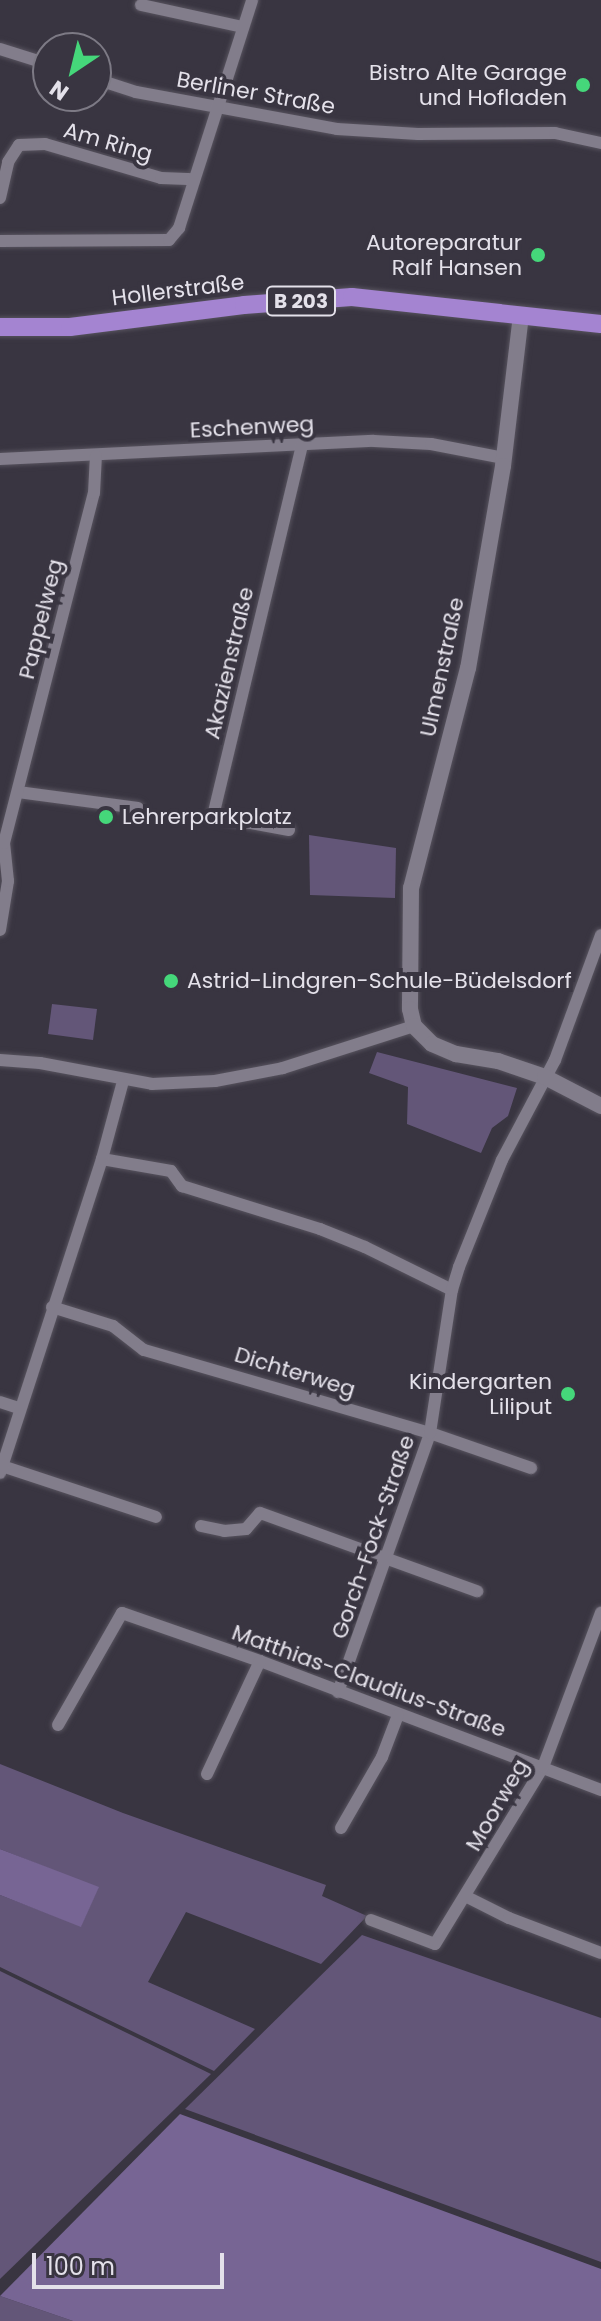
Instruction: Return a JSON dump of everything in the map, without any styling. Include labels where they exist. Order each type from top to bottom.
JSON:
[{"type":"main road","name":"Hollerstraße","points":[[0,327],[70,327],[244,305],[352,297],[601,324]]},
{"type":"street","points":[[0,241],[169,240],[179,228],[252,0]]},
{"type":"street","points":[[141,5],[243,27]]},
{"type":"street","points":[[0,49],[32,59]]},
{"type":"street","name":"Berliner Straße","points":[[112,84],[216,108],[337,129],[418,134],[555,133],[601,143]]},
{"type":"street","name":"Am Ring","points":[[0,198],[8,162],[19,145],[45,144],[161,178],[194,179]]},
{"type":"street","name":"Ulmenstraße","points":[[414,1026],[410,1009],[411,888],[468,668],[504,458],[521,315]]},
{"type":"street","name":"Eschenweg","points":[[0,459],[374,441],[431,444],[504,458]]},
{"type":"street","name":"Akazienstraße","points":[[289,830],[213,816],[302,444]]},
{"type":"street","name":"Pappelweg","points":[[0,930],[8,881],[4,843],[94,493],[96,456]]},
{"type":"street","points":[[18,792],[138,808]]},
{"type":"street","name":"Gorch-Fock-Straße","points":[[338,1692],[430,1433],[452,1290],[502,1160],[545,1077],[601,935]]},
{"type":"street","points":[[0,1060],[40,1063],[152,1084],[215,1081],[283,1068],[414,1026],[432,1044],[456,1054],[498,1061],[545,1077],[601,1106]]},
{"type":"street","points":[[123,1081],[102,1159],[1,1470],[156,1517]]},
{"type":"street","points":[[102,1159],[171,1171],[182,1186],[365,1247],[452,1290]]},
{"type":"street","name":"Dichterweg","points":[[52,1307],[113,1326],[144,1350],[430,1433],[531,1468]]},
{"type":"street","points":[[0,1402],[19,1408]]},
{"type":"street","points":[[201,1526],[224,1531],[246,1529],[260,1513],[477,1591]]},
{"type":"street","name":"Matthias-Claudius-Straße","points":[[58,1725],[122,1613],[260,1661],[601,1790]]},
{"type":"street","name":"Moorweg","points":[[371,1920],[435,1944],[467,1897],[543,1767],[601,1613]]},
{"type":"street","points":[[207,1774],[260,1661]]},
{"type":"street","points":[[341,1828],[382,1757],[398,1715]]},
{"type":"street","points":[[467,1897],[509,1918],[601,1953]]},
{"type":"shaded area","points":[[309,835],[396,848],[395,898],[310,895]]},
{"type":"shaded area","points":[[52,1004],[97,1009],[93,1040],[48,1034]]},
{"type":"shaded area","points":[[377,1052],[517,1088],[508,1116],[492,1128],[481,1153],[407,1124],[408,1087],[369,1073]]},
{"type":"shaded area","points":[[0,1764],[123,1813],[326,1885],[322,1896],[367,1916],[321,1964],[186,1912],[148,1982],[255,2029],[214,2071],[0,1967],[0,1895],[81,1926],[98,1888],[0,1849]]},
{"type":"shaded area","points":[[0,1849],[99,1887],[81,1927],[0,1895]]},
{"type":"shaded area","points":[[362,1935],[601,2018],[601,2262],[185,2109]]},
{"type":"shaded area","points":[[0,1971],[211,2074],[0,2279]]},
{"type":"shaded area","points":[[180,2114],[601,2269],[601,2321],[73,2321],[0,2296]]},
{"type":"shaded area","points":[[0,2296],[73,2321],[0,2321]]},
{"type":"place","name":"Bistro Alte Garage und Hofladen","points":[[583,85]]},
{"type":"place","name":"Autoreparatur Ralf Hansen","points":[[538,255]]},
{"type":"place","name":"Lehrerparkplatz","points":[[106,817]]},
{"type":"place","name":"Astrid-Lindgren-Schule-Büdelsdorf","points":[[171,981]]},
{"type":"place","name":"Kindergarten Liliput","points":[[568,1394]]}]
